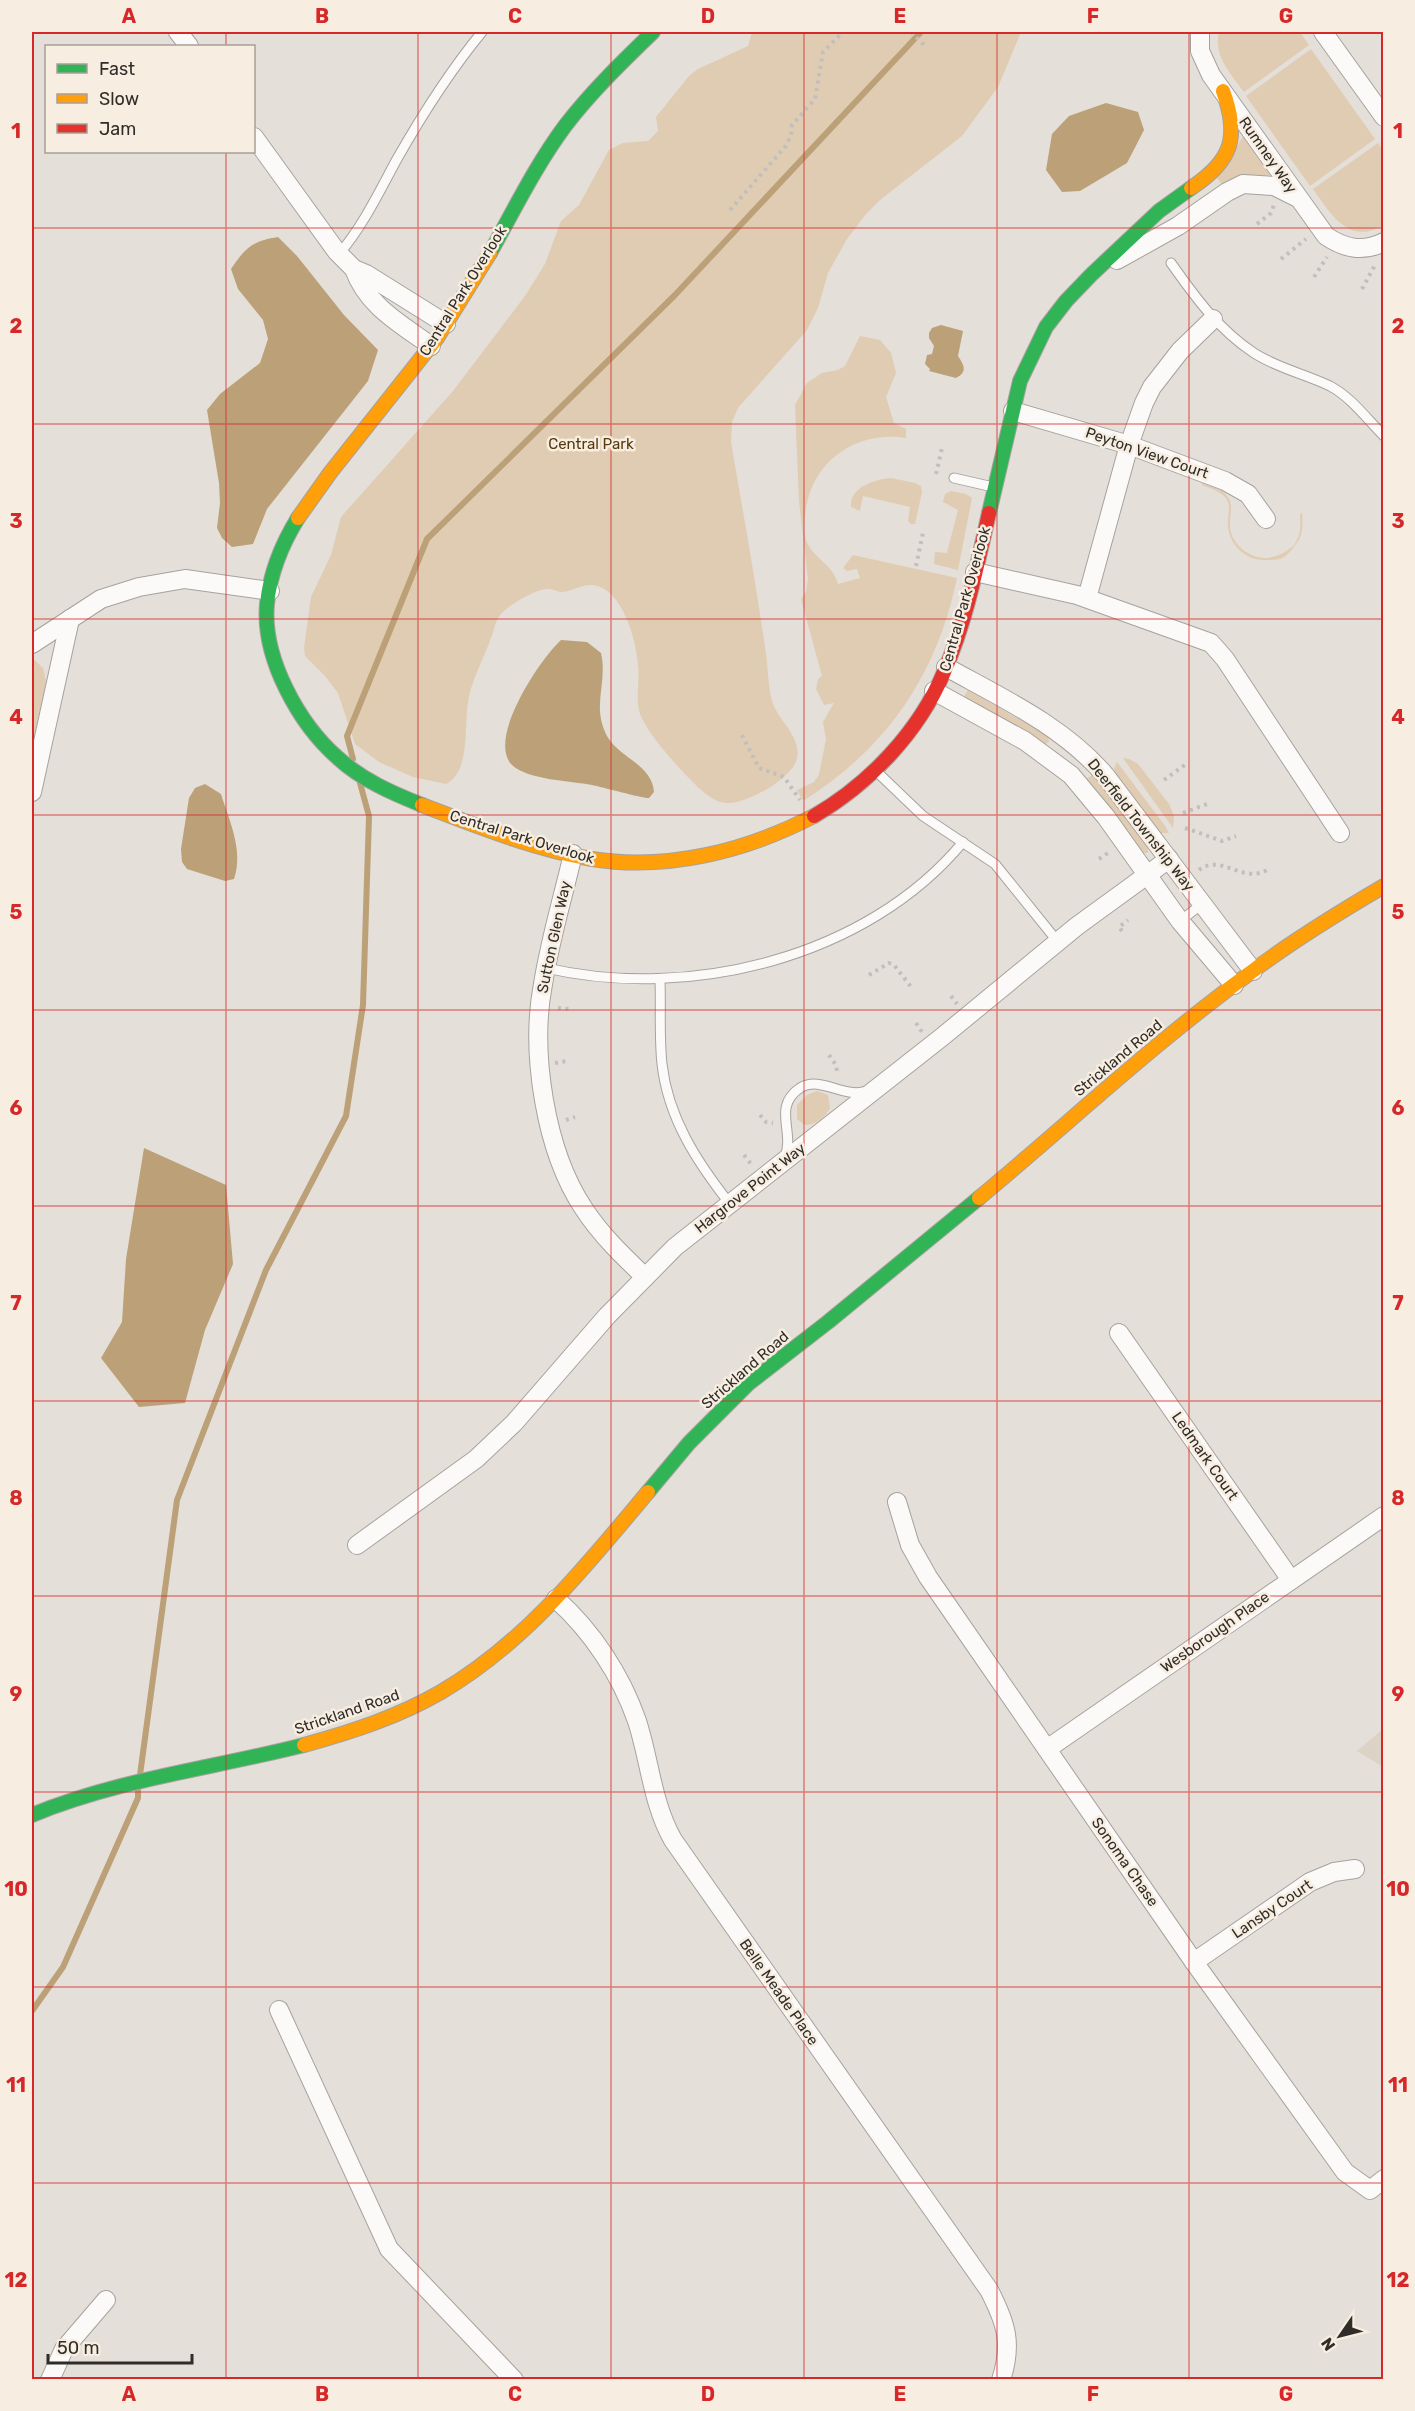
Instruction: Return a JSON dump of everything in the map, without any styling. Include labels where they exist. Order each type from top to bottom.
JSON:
[{"type":"street","points":[[178,32],[188,45]]},
{"type":"street","name":"Central Park Overlook","points":[[653,32],[576,112],[558,136],[431,346],[300,511],[280,552],[267,601],[269,635],[291,701],[302,721],[330,752],[364,779],[403,798],[520,840],[573,854],[602,861],[630,862],[684,860],[724,852],[767,838],[812,816],[845,795],[875,769],[917,721],[946,667],[975,572],[1020,381],[1049,321],[1087,278],[1156,214],[1227,192],[1243,184],[1274,186],[1297,198]]},
{"type":"street","name":"Rumney Way","points":[[1200,32],[1198,40],[1204,62],[1297,198],[1326,236],[1341,246],[1377,252]]},
{"type":"street","points":[[1323,32],[1376,91],[1383,117]]},
{"type":"street","name":"Central Park Overlook","points":[[1087,278],[1191,202],[1228,153],[1231,141],[1231,118],[1223,91]]},
{"type":"street","points":[[255,137],[339,254],[354,270],[369,298],[393,320],[431,346]]},
{"type":"street","points":[[354,270],[366,274],[446,324]]},
{"type":"street","points":[[1087,598],[1129,445],[1152,387],[1180,351],[1213,319]]},
{"type":"street","name":"Peyton View Court","points":[[1013,411],[1129,445],[1238,487],[1254,501],[1266,519]]},
{"type":"street","points":[[975,572],[1087,598],[1204,639],[1217,649],[1340,833]]},
{"type":"street","points":[[32,644],[101,599],[139,586],[185,579],[270,591]]},
{"type":"street","points":[[32,792],[70,619]]},
{"type":"street","name":"Deerfield Township Way","points":[[946,667],[1031,715],[1076,745],[1105,775],[1253,971]]},
{"type":"street","name":"Deerfield Township Way","points":[[934,691],[1017,736],[1071,775],[1097,805],[1180,921],[1234,986]]},
{"type":"street","name":"Sutton Glen Way","points":[[573,854],[546,968],[540,1009],[539,1045],[549,1122],[562,1167],[573,1192],[593,1222],[645,1277]]},
{"type":"street","name":"Hargrove Point Way","points":[[357,1545],[476,1459],[507,1430],[549,1385],[607,1316],[675,1247],[1058,942],[1168,859]]},
{"type":"street","name":"Strickland Road","points":[[32,1815],[79,1797],[292,1748],[394,1715],[442,1692],[484,1664],[512,1642],[556,1599],[651,1487],[726,1404],[1000,1181],[1176,1031],[1253,971],[1383,886]]},
{"type":"street","name":"Ledmark Court","points":[[1119,1333],[1291,1580]]},
{"type":"street","name":"Sonoma Chase","points":[[897,1502],[902,1526],[918,1561],[1194,1962],[1345,2172],[1370,2190],[1383,2179]]},
{"type":"street","name":"Wesborough Place","points":[[1047,1749],[1383,1516]]},
{"type":"street","name":"Belle Meade Place","points":[[556,1599],[591,1635],[624,1691],[637,1723],[658,1811],[673,1840],[988,2290],[998,2308],[1008,2339],[1008,2353],[1001,2379]]},
{"type":"street","name":"Lansby Court","points":[[1194,1962],[1310,1882],[1335,1872],[1355,1869]]},
{"type":"street","points":[[279,2010],[389,2249],[514,2379]]},
{"type":"street","points":[[50,2379],[64,2349],[106,2300]]},
{"type":"lane","points":[[339,254],[363,221],[416,127],[453,70],[482,32]]},
{"type":"lane","points":[[1171,263],[1213,319],[1241,344],[1261,357],[1339,393],[1383,436]]},
{"type":"lane","points":[[954,478],[996,488]]},
{"type":"lane","points":[[875,769],[923,816],[995,864],[1058,942]]},
{"type":"lane","points":[[546,968],[606,979],[660,980],[699,976],[752,966],[788,956],[840,935],[874,916],[909,893],[939,869],[963,842]]},
{"type":"lane","points":[[1180,921],[1202,904]]},
{"type":"lane","points":[[660,980],[662,1061],[668,1098],[695,1158],[730,1204]]},
{"type":"lane","points":[[778,1166],[788,1147],[785,1106],[801,1088],[821,1084],[857,1094],[881,1085]]},
{"type":"path","points":[[730,210],[785,147],[791,136],[792,125],[815,99],[823,52],[843,32]]},
{"type":"path","points":[[911,32],[924,45]]},
{"type":"path","points":[[1257,224],[1271,213],[1275,201]]},
{"type":"path","points":[[1281,259],[1306,239]]},
{"type":"path","points":[[1362,289],[1377,252]]},
{"type":"path","points":[[1314,277],[1327,256]]},
{"type":"path","points":[[936,474],[942,448]]},
{"type":"path","points":[[916,566],[923,533]]},
{"type":"path","points":[[742,735],[759,768],[784,777],[802,804]]},
{"type":"path","points":[[1164,780],[1186,764]]},
{"type":"path","points":[[1183,813],[1207,804]]},
{"type":"path","points":[[1185,828],[1222,841],[1236,836]]},
{"type":"path","points":[[1100,860],[1114,848]]},
{"type":"path","points":[[1199,870],[1212,864],[1246,875],[1261,874],[1267,870]]},
{"type":"path","points":[[1122,931],[1119,927],[1128,920]]},
{"type":"path","points":[[869,975],[889,963],[894,965],[912,988]]},
{"type":"path","points":[[554,1008],[569,1010]]},
{"type":"path","points":[[915,1023],[922,1032]]},
{"type":"path","points":[[829,1055],[837,1071]]},
{"type":"path","points":[[554,1063],[566,1061]]},
{"type":"path","points":[[760,1115],[766,1122],[773,1123]]},
{"type":"path","points":[[566,1120],[575,1117]]},
{"type":"path","points":[[744,1155],[753,1167]]},
{"type":"shaded area","points":[[1106,103],[1138,112],[1144,130],[1127,163],[1080,191],[1062,192],[1046,170],[1052,134],[1069,116]]},
{"type":"shaded area","points":[[278,237],[297,256],[344,315],[378,350],[368,381],[267,509],[253,544],[232,547],[222,538],[217,528],[220,503],[219,483],[207,410],[220,394],[260,363],[268,339],[263,320],[238,289],[231,269],[255,243]]},
{"type":"shaded area","points":[[941,325],[963,331],[958,356],[963,365],[963,371],[956,378],[929,371],[930,369],[925,364],[927,355],[932,354],[934,346],[929,333],[932,328]]},
{"type":"shaded area","points":[[561,640],[587,642],[601,653],[603,674],[600,715],[602,725],[612,744],[648,775],[654,792],[649,798],[592,785],[539,777],[512,765],[506,753],[506,737],[511,719],[519,700],[541,663]]},
{"type":"shaded area","points":[[205,784],[221,794],[231,825],[237,858],[234,879],[225,881],[187,869],[182,862],[181,849],[189,798],[195,788]]},
{"type":"shaded area","points":[[144,1148],[226,1185],[233,1264],[205,1330],[185,1403],[139,1407],[101,1358],[122,1322],[126,1259]]},
{"type":"shaded area","points":[[1383,1729],[1383,1767],[1357,1751]]},
{"type":"green space","name":"Central Park","points":[[752,32],[1021,32],[998,87],[962,136],[880,200],[847,239],[828,273],[818,308],[807,330],[738,408],[732,422],[731,442],[758,601],[770,692],[777,713],[796,742],[797,758],[794,766],[768,789],[745,800],[720,802],[703,791],[653,737],[643,721],[639,708],[638,665],[631,630],[620,605],[603,589],[593,585],[564,592],[541,590],[521,599],[500,615],[471,690],[467,707],[463,757],[454,778],[446,784],[413,777],[379,762],[355,744],[338,693],[305,656],[304,648],[311,597],[331,555],[341,517],[453,391],[525,296],[545,264],[561,221],[579,205],[609,150],[623,143],[648,141],[658,131],[656,117],[689,76],[698,69],[748,46]]},
{"type":"green space","points":[[1219,32],[1300,32],[1309,45],[1244,92],[1221,57]]},
{"type":"green space","points":[[1311,49],[1375,139],[1310,186],[1246,96]]},
{"type":"green space","points":[[1244,135],[1271,175],[1245,176],[1222,185],[1217,178]]},
{"type":"green space","points":[[1378,143],[1383,150],[1383,225],[1371,231],[1360,232],[1342,224],[1334,217],[1313,189]]},
{"type":"green space","points":[[860,336],[880,340],[891,353],[896,373],[886,397],[894,423],[906,429],[906,438],[889,437],[857,443],[831,460],[820,472],[807,503],[804,526],[806,540],[813,552],[832,571],[838,584],[860,578],[857,569],[847,571],[843,568],[853,555],[957,578],[936,646],[922,677],[904,706],[860,757],[803,801],[797,790],[814,782],[819,775],[826,739],[823,722],[834,703],[824,705],[816,689],[818,679],[822,676],[801,599],[806,592],[808,579],[799,501],[795,405],[807,383],[822,373],[845,366]]},
{"type":"green space","points":[[891,478],[921,486],[922,492],[915,524],[908,521],[910,507],[863,496],[860,511],[851,507],[854,494],[859,489],[871,482]]},
{"type":"green space","points":[[1202,483],[1221,491],[1229,499],[1232,536],[1245,552],[1269,558],[1288,550],[1298,538],[1300,514],[1302,513],[1302,529],[1298,541],[1281,559],[1259,560],[1245,555],[1235,545],[1229,532],[1229,505],[1226,498]]},
{"type":"green space","points":[[951,491],[966,494],[972,498],[958,570],[934,564],[935,552],[947,553],[958,510],[943,502],[945,494]]},
{"type":"green space","points":[[32,658],[43,668],[46,682],[32,746]]},
{"type":"green space","points":[[968,690],[1048,736],[1049,742],[1044,745],[963,698]]},
{"type":"green space","points":[[1123,758],[1138,764],[1169,804],[1174,816],[1173,828]]},
{"type":"green space","points":[[1117,762],[1169,833],[1160,833],[1116,778],[1114,769]]},
{"type":"green space","points":[[1092,775],[1148,847],[1148,853],[1141,853],[1086,779]]},
{"type":"green space","points":[[817,1091],[828,1095],[830,1108],[820,1120],[805,1125],[797,1119],[797,1105],[807,1095]]},
{"type":"waterway","points":[[353,759],[347,736],[427,539],[675,295],[921,32]]},
{"type":"waterway","points":[[140,1775],[177,1500],[266,1270],[346,1116],[363,1005],[369,816],[360,783]]},
{"type":"waterway","points":[[32,2011],[63,1967],[138,1798],[138,1788]]},
{"type":"traffic: fast","points":[[490,253],[535,172],[565,126],[596,89],[653,32]]},
{"type":"traffic: fast","points":[[989,513],[1020,381],[1046,327],[1066,301],[1091,275],[1159,211],[1191,188]]},
{"type":"traffic: fast","points":[[298,518],[278,559],[267,604],[270,646],[286,689],[310,727],[347,766],[389,791],[422,805]]},
{"type":"traffic: fast","points":[[648,1492],[689,1443],[748,1384],[828,1322],[979,1198]]},
{"type":"traffic: fast","points":[[32,1815],[133,1783],[304,1745]]},
{"type":"traffic: slow","points":[[1191,188],[1216,168],[1229,147],[1231,122],[1223,91]]},
{"type":"traffic: slow","points":[[298,518],[330,473],[437,338],[490,253]]},
{"type":"traffic: slow","points":[[422,805],[505,836],[548,849],[592,859],[621,862],[678,860],[706,855],[761,839],[814,816]]},
{"type":"traffic: slow","points":[[979,1198],[1215,999],[1266,961],[1384,886]]},
{"type":"traffic: slow","points":[[304,1745],[357,1729],[408,1709],[441,1692],[471,1672],[527,1627],[553,1601],[648,1492]]},
{"type":"traffic: jam","points":[[814,816],[873,772],[921,715],[952,653],[965,614],[989,513]]}]
